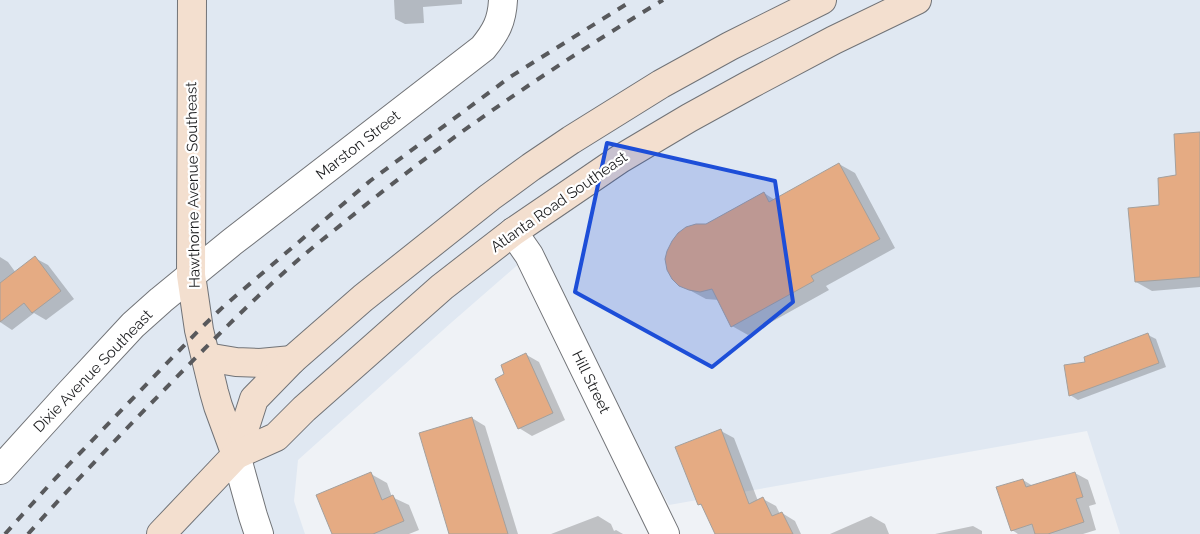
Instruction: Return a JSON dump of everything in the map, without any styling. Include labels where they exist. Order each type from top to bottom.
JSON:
[{"type":"main road","name":"Hawthorne Avenue Southeast","points":[[192,0],[191,275],[200,330],[218,406],[236,455]]},
{"type":"main road","name":"Atlanta Road Southeast","points":[[236,455],[254,399],[292,360],[363,298],[490,197],[531,167],[661,84],[730,46],[822,0]]},
{"type":"main road","name":"Atlanta Road Southeast","points":[[161,534],[236,455],[276,437],[304,409],[442,287],[513,232],[620,159],[689,118],[834,40],[918,0]]},
{"type":"main road","points":[[206,357],[236,362],[260,363],[292,360]]},
{"type":"street","name":"Marston Street","points":[[191,275],[483,48],[501,19],[503,0]]},
{"type":"street","name":"Hill Street","points":[[513,232],[529,255],[665,534]]},
{"type":"street","name":"Dixie Avenue Southeast","points":[[0,470],[133,325],[191,275]]},
{"type":"street","points":[[236,455],[260,534]]},
{"type":"highlighted area","points":[[607,143],[775,181],[793,302],[712,367],[575,292]]},
{"type":"shaded area","points":[[0,0],[882,0],[882,29],[921,0],[1200,0],[1200,534],[1120,534],[1087,431],[669,505],[529,255],[298,460],[294,501],[305,534],[0,534]]},
{"type":"building","points":[[1200,132],[1200,277],[1135,282],[1128,208],[1159,205],[1158,178],[1176,175],[1174,134]]},
{"type":"building","points":[[839,163],[880,239],[811,276],[814,281],[731,327],[712,289],[700,292],[689,290],[679,286],[672,279],[667,270],[665,259],[667,251],[678,233],[686,227],[706,224],[764,192],[769,202]]},
{"type":"building","points":[[35,256],[61,291],[32,313],[24,303],[0,322],[0,283]]},
{"type":"building","points":[[1148,333],[1159,363],[1069,396],[1064,365],[1085,362],[1084,357]]},
{"type":"building","points":[[526,353],[553,413],[518,429],[495,379],[504,374],[501,365]]},
{"type":"building","points":[[472,417],[508,534],[449,534],[419,433]]},
{"type":"building","points":[[721,429],[749,504],[763,497],[772,516],[782,512],[793,534],[715,534],[701,504],[698,505],[675,447]]},
{"type":"building","points":[[371,472],[382,500],[393,495],[404,521],[373,534],[332,534],[316,495]]},
{"type":"building","points":[[1075,472],[1083,497],[1076,499],[1084,522],[1048,534],[1035,534],[1032,524],[1011,531],[996,487],[1023,479],[1026,487]]},
{"type":"railway","points":[[5,534],[51,483],[199,330],[224,306],[370,181],[510,77],[633,0]]},
{"type":"railway","points":[[28,534],[96,460],[198,355],[247,306],[304,255],[423,160],[501,104],[663,0]]}]
